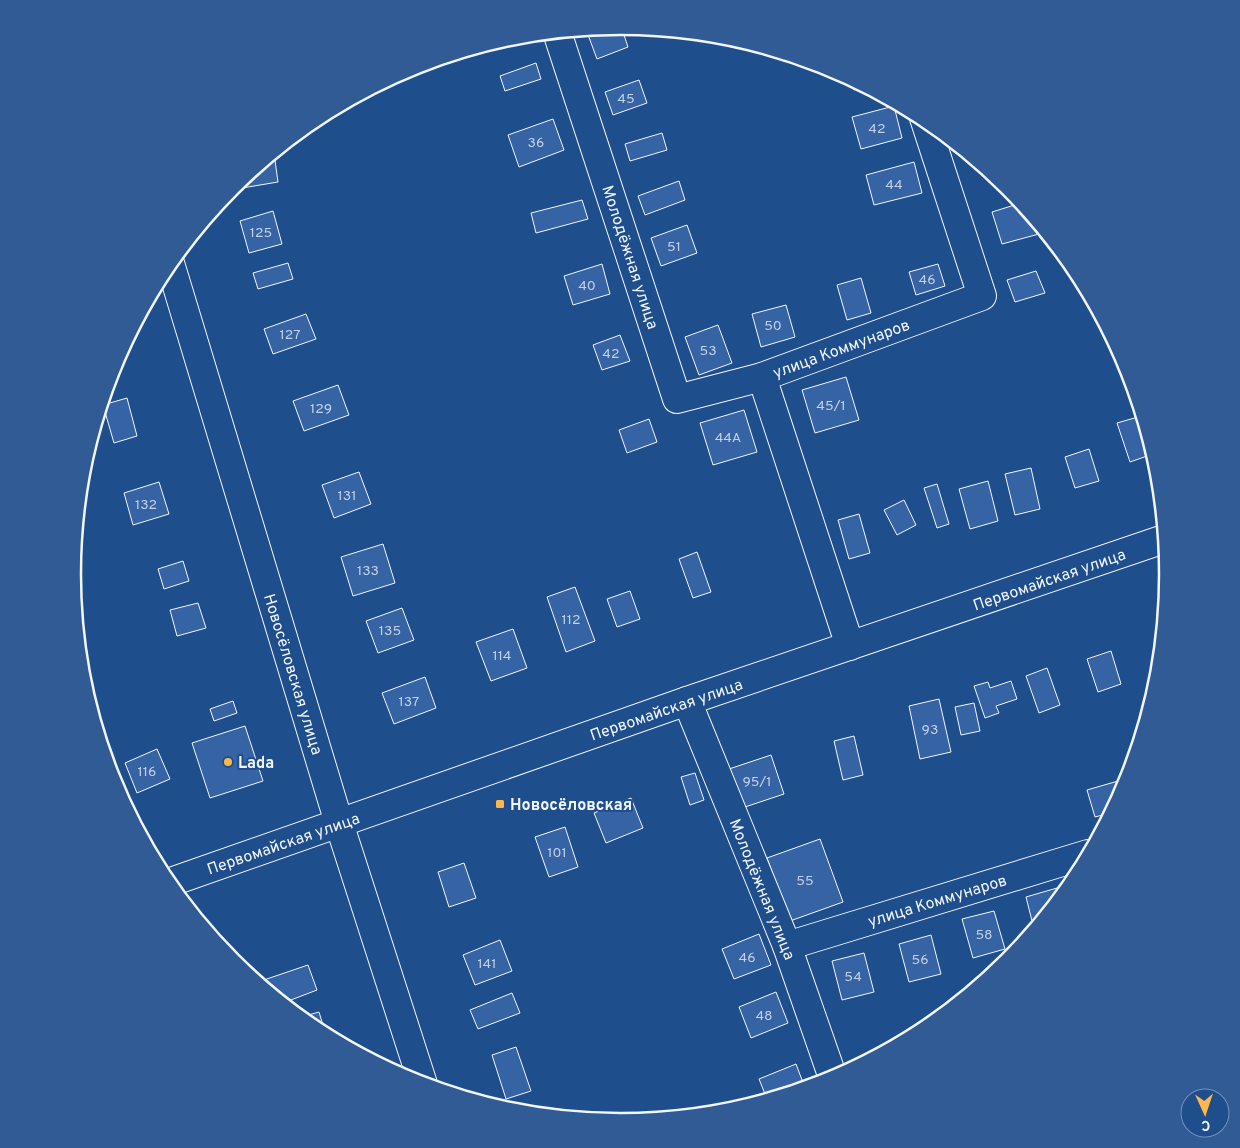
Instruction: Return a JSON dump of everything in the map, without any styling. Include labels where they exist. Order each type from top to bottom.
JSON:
[{"type":"street","name":"Молодёжная улица","points":[[559,39],[677,399],[762,377]]},
{"type":"street","name":"улица Коммунаров","points":[[850,646],[762,377],[982,296],[929,133]]},
{"type":"street","name":"Новосёловская улица","points":[[173,274],[339,823],[420,1074]]},
{"type":"street","name":"Первомайская улица","points":[[177,880],[686,701],[1158,542]]},
{"type":"street","name":"Молодёжная улица","points":[[686,701],[787,946],[830,1070]]},
{"type":"street","name":"улица Коммунаров","points":[[787,946],[1079,857]]},
{"type":"building","points":[[624,35],[628,47],[597,59],[588,36]]},
{"type":"building","points":[[536,63],[541,79],[505,91],[500,76]]},
{"type":"building","points":[[639,80],[647,103],[613,115],[605,92]]},
{"type":"building","points":[[890,107],[895,110],[902,138],[861,149],[852,117]]},
{"type":"building","points":[[553,119],[564,150],[519,167],[508,135]]},
{"type":"building","points":[[662,133],[667,150],[630,161],[625,144]]},
{"type":"building","points":[[275,160],[278,182],[245,188]]},
{"type":"building","points":[[914,162],[922,193],[874,205],[866,175]]},
{"type":"building","points":[[679,181],[685,200],[645,215],[638,196]]},
{"type":"building","points":[[582,200],[588,219],[536,233],[531,213]]},
{"type":"building","points":[[1013,206],[1038,234],[1002,244],[992,212]]},
{"type":"building","points":[[273,211],[282,244],[249,253],[240,221]]},
{"type":"building","points":[[687,225],[697,253],[661,266],[651,238]]},
{"type":"building","points":[[288,263],[293,279],[258,289],[253,273]]},
{"type":"building","points":[[602,264],[610,294],[573,305],[564,276]]},
{"type":"building","points":[[938,264],[945,286],[916,295],[909,272]]},
{"type":"building","points":[[1036,271],[1045,293],[1015,302],[1007,280]]},
{"type":"building","points":[[861,278],[871,313],[847,320],[837,285]]},
{"type":"building","points":[[786,305],[795,337],[761,347],[752,314]]},
{"type":"building","points":[[306,314],[316,339],[273,354],[264,329]]},
{"type":"building","points":[[718,325],[732,363],[699,375],[685,337]]},
{"type":"building","points":[[620,335],[630,361],[602,370],[593,345]]},
{"type":"building","points":[[846,377],[859,420],[815,433],[802,390]]},
{"type":"building","points":[[338,385],[349,415],[304,431],[293,401]]},
{"type":"building","points":[[127,398],[137,436],[114,443],[106,414],[109,403]]},
{"type":"building","points":[[744,410],[757,452],[713,465],[700,423]]},
{"type":"building","points":[[1136,418],[1146,456],[1130,462],[1117,423]]},
{"type":"building","points":[[649,419],[657,442],[627,453],[619,430]]},
{"type":"building","points":[[1089,449],[1099,481],[1075,488],[1065,457]]},
{"type":"building","points":[[1031,468],[1040,509],[1015,515],[1005,474]]},
{"type":"building","points":[[359,472],[371,504],[334,518],[322,485]]},
{"type":"building","points":[[988,481],[998,521],[970,529],[959,489]]},
{"type":"building","points":[[159,482],[169,514],[133,525],[124,493]]},
{"type":"building","points":[[937,484],[949,524],[937,528],[924,488]]},
{"type":"building","points":[[904,500],[916,525],[897,535],[884,510]]},
{"type":"building","points":[[859,514],[870,553],[849,559],[838,520]]},
{"type":"building","points":[[383,544],[395,583],[353,596],[341,557]]},
{"type":"building","points":[[697,552],[711,592],[693,598],[679,559]]},
{"type":"building","points":[[183,561],[189,581],[164,589],[158,569]]},
{"type":"building","points":[[575,587],[595,641],[566,652],[547,597]]},
{"type":"building","points":[[630,591],[640,619],[617,627],[607,599]]},
{"type":"building","points":[[198,603],[206,628],[177,636],[170,610]]},
{"type":"building","points":[[402,608],[414,640],[378,653],[366,621]]},
{"type":"building","points":[[513,629],[527,668],[491,681],[476,642]]},
{"type":"building","points":[[1111,651],[1121,684],[1098,692],[1087,659]]},
{"type":"building","points":[[1047,668],[1060,705],[1039,713],[1026,676]]},
{"type":"building","points":[[425,677],[436,708],[394,724],[382,693]]},
{"type":"building","points":[[1011,681],[1017,699],[996,706],[999,713],[985,718],[974,686],[988,682],[990,688]]},
{"type":"building","points":[[939,699],[951,752],[920,759],[909,706]]},
{"type":"building","points":[[233,701],[237,713],[214,721],[210,709]]},
{"type":"building","points":[[974,703],[980,731],[961,735],[955,707]]},
{"type":"building","name":"Lada","points":[[245,726],[263,781],[210,798],[192,743]]},
{"type":"building","points":[[854,736],[863,775],[843,780],[834,741]]},
{"type":"building","points":[[157,749],[170,779],[137,793],[125,763]]},
{"type":"building","points":[[771,755],[784,794],[742,808],[729,769]]},
{"type":"building","points":[[695,773],[704,800],[690,805],[681,777]]},
{"type":"building","points":[[1117,781],[1101,815],[1095,817],[1087,790]]},
{"type":"building","points":[[631,798],[643,828],[606,843],[594,813]]},
{"type":"building","points":[[565,827],[578,867],[549,877],[535,837]]},
{"type":"building","points":[[820,839],[843,902],[790,921],[767,858]]},
{"type":"building","points":[[464,863],[476,898],[449,907],[438,872]]},
{"type":"building","points":[[1057,888],[1057,889],[1032,921],[1026,897]]},
{"type":"building","points":[[994,911],[1005,949],[973,958],[962,919]]},
{"type":"building","points":[[759,934],[771,965],[734,979],[722,949]]},
{"type":"building","points":[[931,935],[941,974],[909,982],[899,944]]},
{"type":"building","points":[[500,940],[512,971],[475,985],[463,955]]},
{"type":"building","points":[[864,953],[874,992],[842,1000],[832,961]]},
{"type":"building","points":[[308,965],[317,990],[290,1000],[266,979]]},
{"type":"building","points":[[776,992],[788,1023],[751,1038],[739,1007]]},
{"type":"building","points":[[512,993],[520,1013],[478,1029],[470,1010]]},
{"type":"building","points":[[319,1012],[322,1023],[321,1022],[310,1014]]},
{"type":"building","points":[[516,1047],[531,1091],[506,1099],[492,1055]]},
{"type":"building","points":[[796,1064],[802,1081],[765,1093],[759,1079]]},
{"type":"place","name":"Lada","points":[[228,762]]},
{"type":"place","name":"Новосёловская","points":[[500,804]]}]
